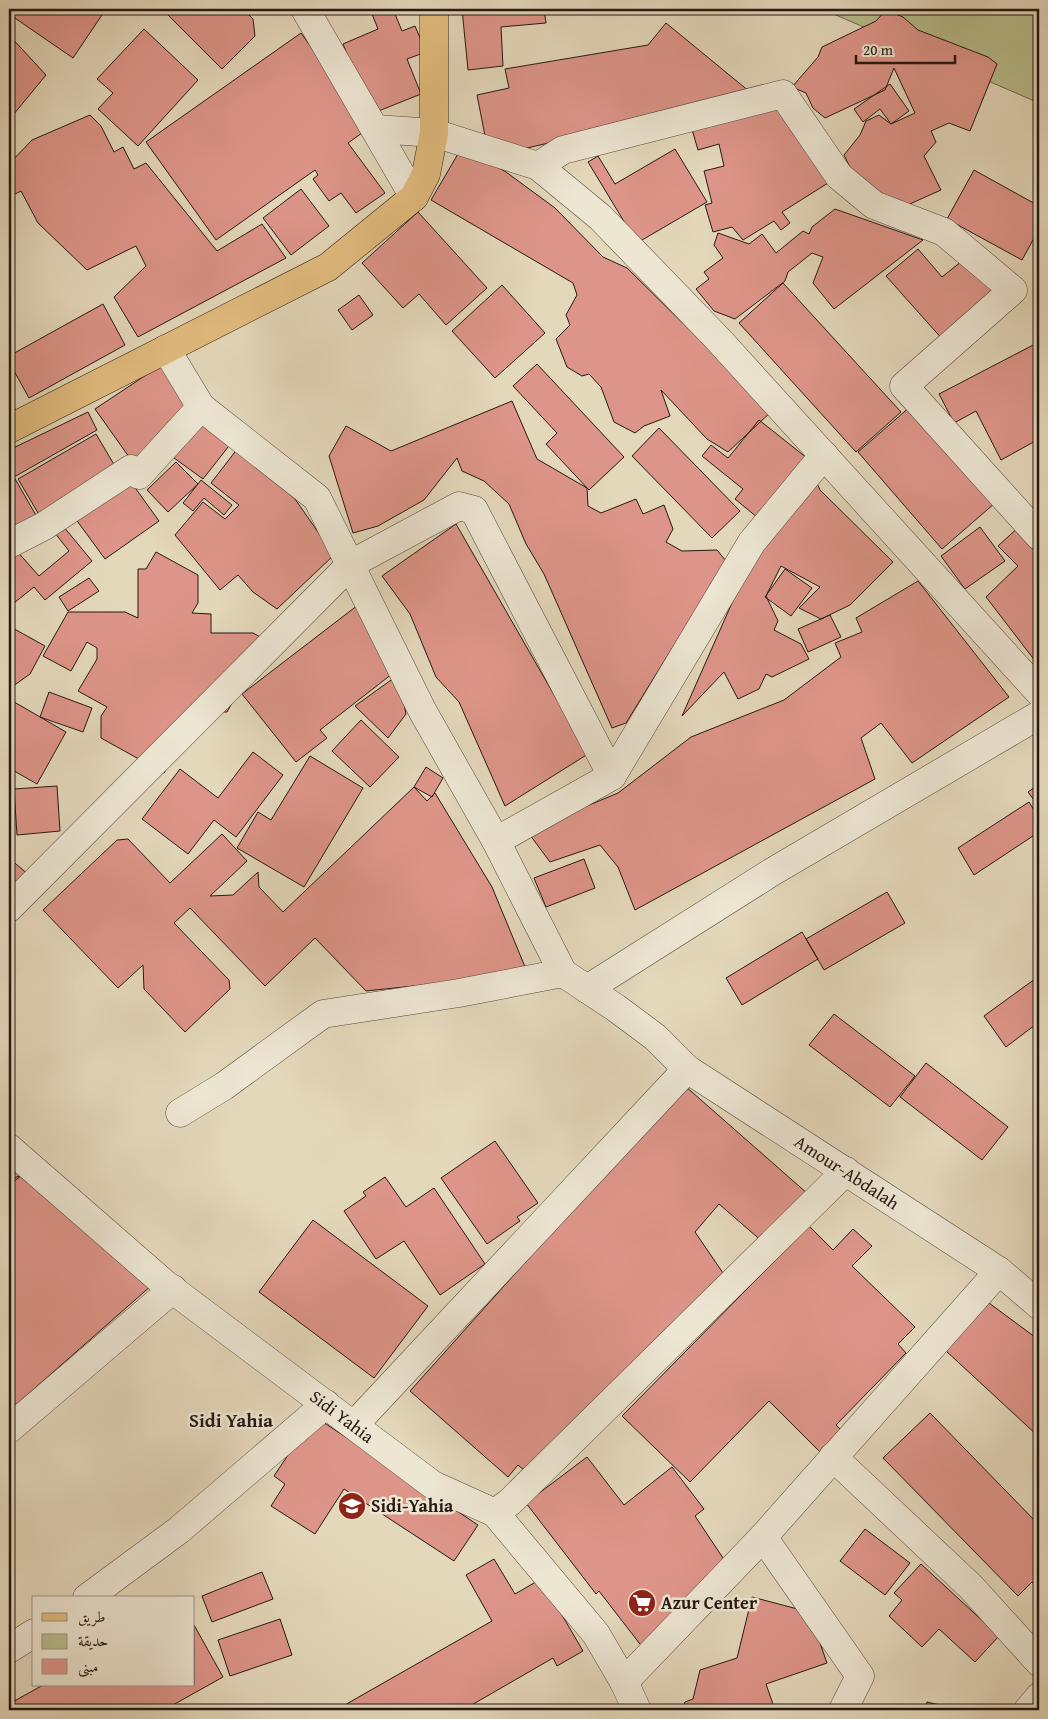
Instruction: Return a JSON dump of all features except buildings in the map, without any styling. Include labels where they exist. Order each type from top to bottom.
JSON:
[{"type":"main road","points":[[9,429],[328,267],[414,197],[426,174],[434,133],[434,9]]},
{"type":"street","points":[[305,9],[414,197]]},
{"type":"street","points":[[538,166],[563,150],[783,94],[839,176],[874,205],[944,232],[1013,290],[904,386],[1039,536]]},
{"type":"street","points":[[376,129],[434,133],[538,166],[600,217],[716,338],[1039,692]]},
{"type":"street","points":[[166,349],[201,407],[317,498],[422,710],[496,841],[564,973],[459,993],[323,1014],[224,1086],[180,1113]]},
{"type":"street","points":[[9,544],[44,526],[131,469],[139,475],[201,407]]},
{"type":"street","points":[[496,841],[612,776],[752,542],[824,455]]},
{"type":"street","points":[[9,908],[350,564],[459,506],[474,510],[612,776]]},
{"type":"street","points":[[587,989],[772,872],[1039,715]]},
{"type":"street","name":"Amour-Abdalah","points":[[564,973],[654,1037],[688,1069],[999,1271],[1039,1305]]},
{"type":"street","points":[[354,1425],[688,1069]]},
{"type":"street","name":"Sidi Yahia","points":[[11,1153],[173,1289],[434,1485],[495,1513],[596,1634],[624,1682],[637,1710]]},
{"type":"street","points":[[495,1513],[510,1502],[846,1171]]},
{"type":"street","points":[[624,1682],[763,1537],[999,1271]]},
{"type":"street","points":[[9,1429],[173,1289]]},
{"type":"street","points":[[90,1596],[179,1530],[326,1404]]},
{"type":"street","points":[[833,1457],[971,1587],[1039,1662]]},
{"type":"street","points":[[763,1537],[860,1676],[843,1710]]},
{"type":"street","points":[[9,1649],[32,1634]]},
{"type":"street","points":[[1028,1710],[1039,1697]]},
{"type":"green space","points":[[822,9],[1039,9],[1039,103]]},
{"type":"place","name":"Sidi-Yahia","points":[[352,1506]]},
{"type":"place","name":"Azur Center","points":[[642,1603]]},
{"type":"district","name":"Sidi Yahia","points":[[231,1420]]}]
